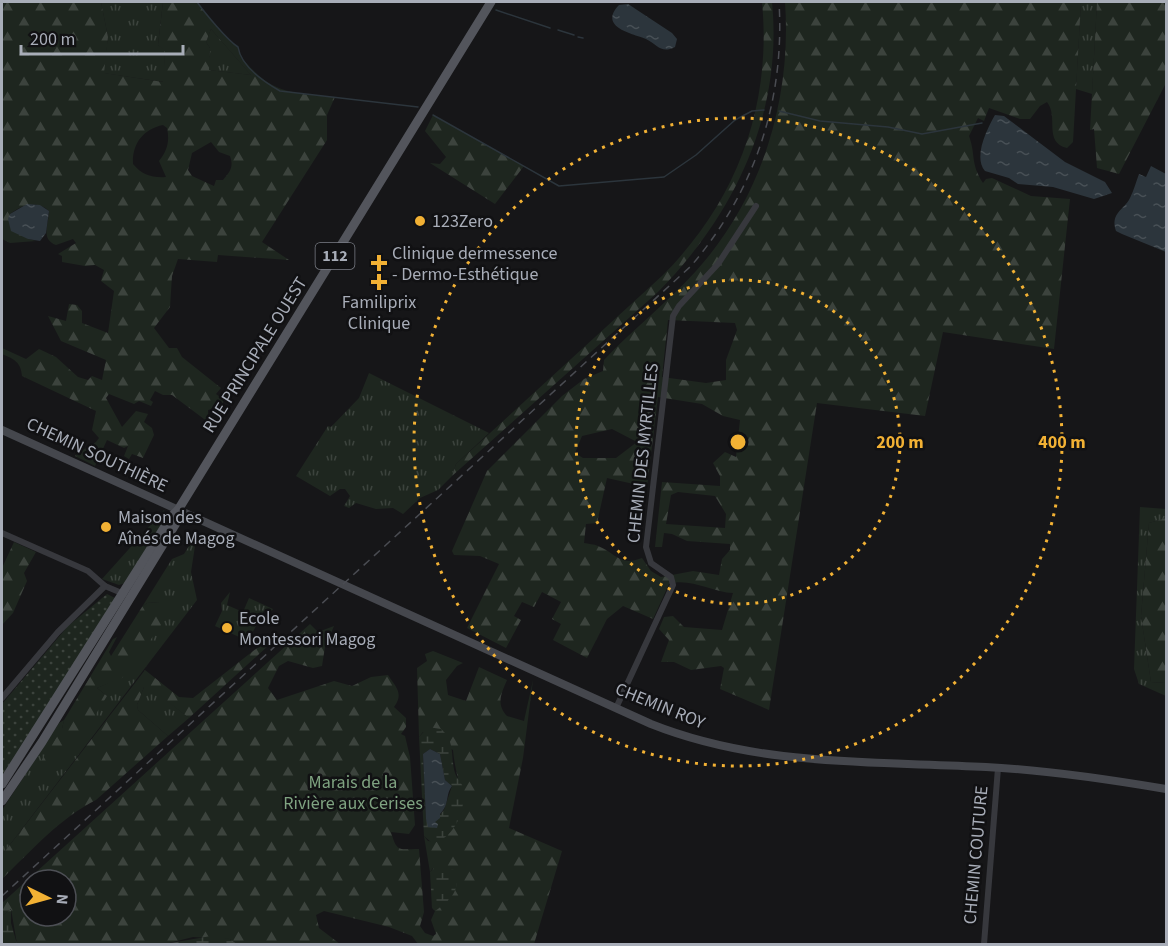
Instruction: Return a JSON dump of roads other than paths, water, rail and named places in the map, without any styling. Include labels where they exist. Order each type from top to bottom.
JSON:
[{"type":"main road","name":"RUE PRINCIPALE OUEST","points":[[2,784],[178,520],[178,510],[491,2]]},
{"type":"main road","name":"RUE PRINCIPALE OUEST","points":[[2,801],[42,742],[127,596]]},
{"type":"street","name":"CHEMIN DES MYRTILLES","points":[[616,708],[673,585],[671,577],[651,563],[646,547],[673,316],[679,306],[730,249],[756,206]]},
{"type":"street","name":"CHEMIN SOUTHIÈRE","points":[[2,430],[178,510]]},
{"type":"street","name":"CHEMIN ROY","points":[[178,510],[676,734],[759,755],[807,760],[998,768],[1061,774],[1167,789]]},
{"type":"street","points":[[2,533],[88,571],[105,586],[127,596]]},
{"type":"street","points":[[2,698],[58,632],[105,586]]},
{"type":"street","name":"CHEMIN COUTURE","points":[[984,945],[998,768]]},
{"type":"water","points":[[628,4],[672,33],[677,39],[675,47],[666,50],[660,48],[615,25],[612,19],[613,13],[619,5]]},
{"type":"water","points":[[995,115],[1004,116],[1065,162],[1105,182],[1112,193],[1094,199],[1053,187],[1018,184],[1009,178],[985,171],[980,158],[982,143]]},
{"type":"water","points":[[1151,166],[1166,174],[1166,252],[1116,231],[1115,220],[1118,212],[1130,198],[1139,174],[1146,177]]},
{"type":"water","points":[[27,204],[40,205],[49,211],[46,233],[40,241],[28,239],[11,231],[8,219],[10,214]]},
{"type":"water","points":[[430,749],[440,754],[445,780],[452,786],[440,818],[435,822],[438,824],[437,828],[428,827],[426,819],[423,754]]},
{"type":"waterway","points":[[197,2],[222,33],[238,47],[248,67],[280,91],[418,107]]},
{"type":"waterway","points":[[496,10],[550,28]]},
{"type":"waterway","points":[[558,30],[574,35]]},
{"type":"waterway","points":[[578,37],[583,38]]},
{"type":"waterway","points":[[433,115],[559,186],[664,177],[696,155],[735,120],[752,111],[764,110]]},
{"type":"waterway","points":[[779,111],[820,121],[888,127],[922,134],[982,123]]},
{"type":"railway","points":[[2,896],[691,266],[733,207],[749,175],[761,143],[771,109],[777,74],[780,38],[779,2]]},
{"type":"place","name":"123Zero","points":[[420,221]]},
{"type":"place","name":"Clinique dermessence - Dermo-Esthétique","points":[[379,263]]},
{"type":"place","name":"Familiprix Clinique","points":[[379,282]]},
{"type":"place","name":"Maison des Aînés de Magog","points":[[106,527]]},
{"type":"place","name":"Ecole Montessori Magog","points":[[227,628]]},
{"type":"park label","name":"Marais de la Rivière aux Cerises","points":[[353,792]]}]
